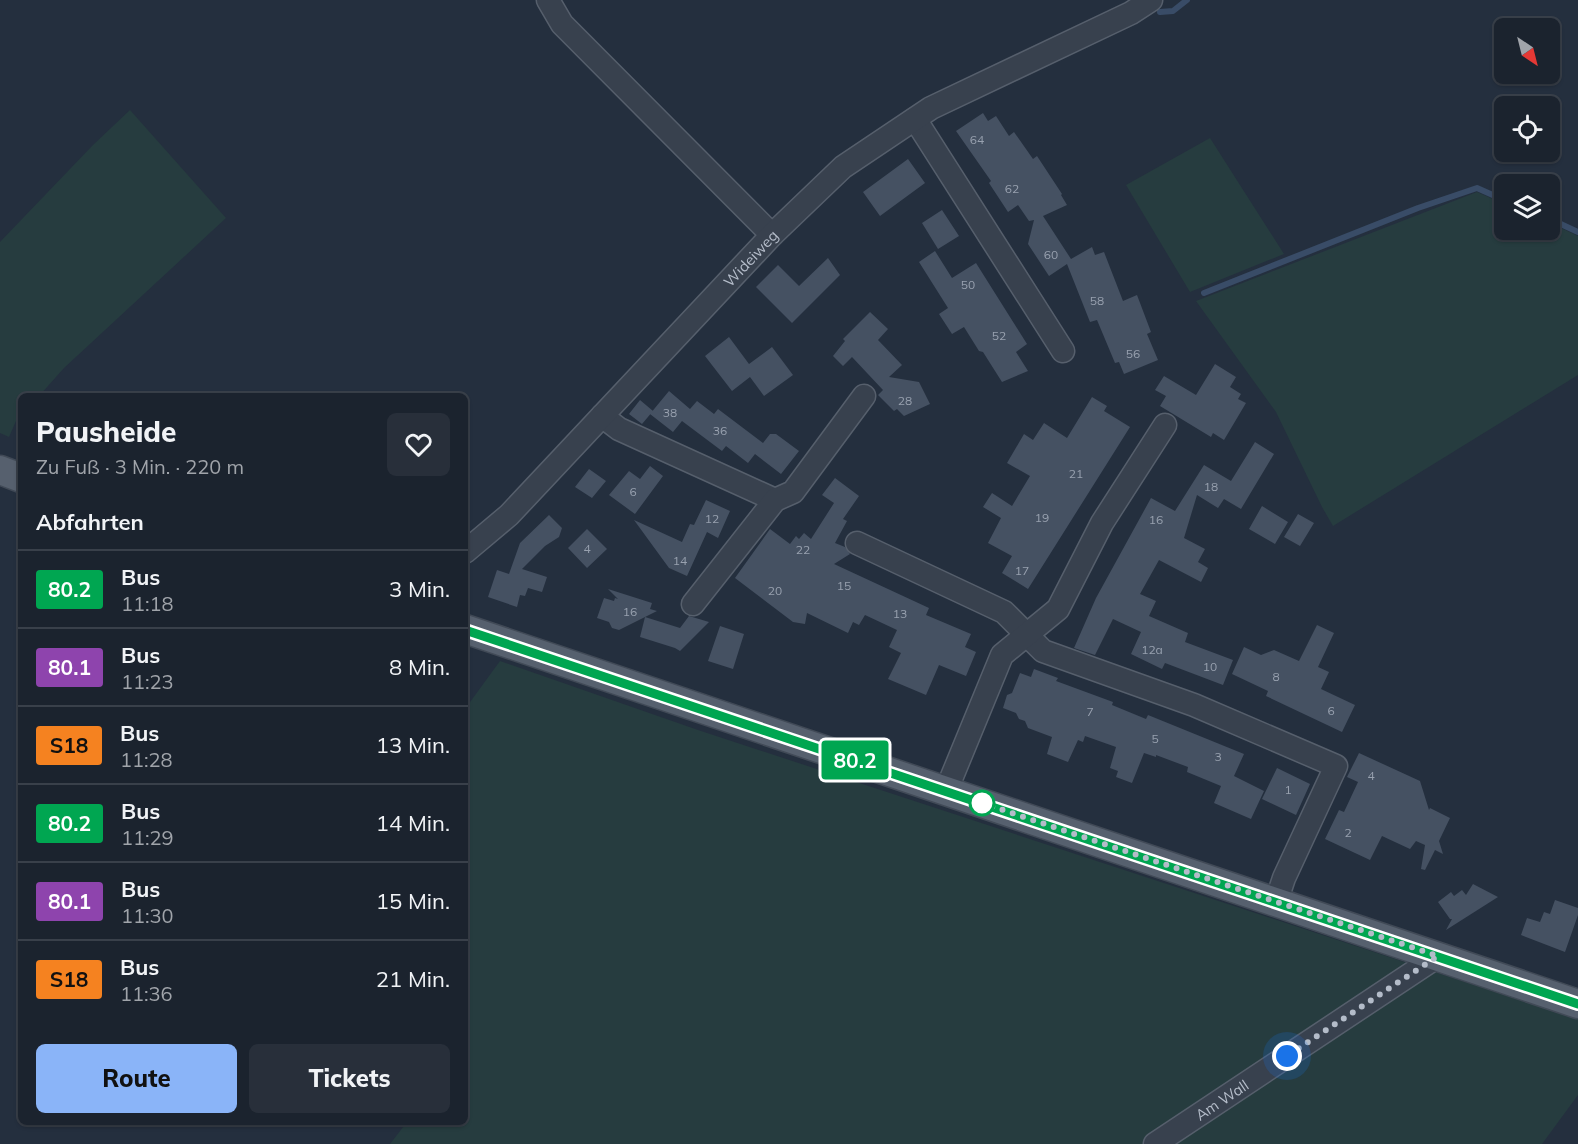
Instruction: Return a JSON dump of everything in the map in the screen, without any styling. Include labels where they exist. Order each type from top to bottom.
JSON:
[{"type":"main road","points":[[0,470],[18,477]]},
{"type":"main road","points":[[468,631],[1578,1004]]},
{"type":"street","points":[[548,0],[562,24],[772,235]]},
{"type":"street","name":"Wideiweg","points":[[468,549],[509,515],[772,235],[843,167],[931,108],[1131,13],[1151,0]]},
{"type":"street","points":[[915,119],[1063,351]]},
{"type":"street","points":[[693,604],[775,500],[793,492],[864,396]]},
{"type":"street","points":[[602,416],[619,429],[775,500]]},
{"type":"street","points":[[946,791],[1002,654],[1058,609],[1102,523],[1165,425]]},
{"type":"street","points":[[857,543],[1004,612],[1043,651],[1194,705],[1336,766],[1284,878],[1276,902]]},
{"type":"street","name":"Am Wall","points":[[1155,1144],[1438,956]]},
{"type":"green space","points":[[130,110],[226,218],[64,368],[42,393],[18,393],[18,419],[9,437],[0,433],[0,242],[93,145]]},
{"type":"green space","points":[[1210,138],[1284,254],[1190,292],[1126,185]]},
{"type":"green space","points":[[1477,192],[1494,200],[1494,240],[1560,240],[1560,228],[1578,236],[1578,375],[1333,526],[1276,412],[1196,301]]},
{"type":"green space","points":[[500,661],[698,730],[1578,1019],[1578,1095],[1542,1144],[390,1144],[405,1125],[468,1125],[468,705]]},
{"type":"building","points":[[983,113],[988,121],[996,116],[1009,136],[1014,132],[1033,159],[1037,156],[1062,194],[1067,205],[1043,216],[1071,259],[1092,247],[1095,255],[1104,252],[1123,301],[1137,295],[1151,332],[1147,334],[1158,360],[1124,374],[1119,362],[1115,363],[1097,320],[1090,322],[1067,264],[1049,276],[1028,244],[1034,220],[1029,221],[1018,205],[1008,212],[989,183],[991,181],[956,131]]},
{"type":"building","points":[[908,159],[925,183],[880,216],[863,192]]},
{"type":"building","points":[[942,210],[959,236],[938,249],[922,223]]},
{"type":"building","points":[[935,251],[952,278],[976,263],[1027,344],[1016,352],[1028,371],[1002,382],[964,327],[952,334],[939,314],[948,308],[919,262]]},
{"type":"building","points":[[828,258],[840,275],[792,323],[756,287],[778,265],[799,286]]},
{"type":"building","points":[[870,312],[888,329],[878,340],[902,365],[889,377],[919,382],[930,404],[904,416],[897,409],[894,411],[878,395],[883,390],[852,357],[843,366],[833,356],[845,341],[843,339]]},
{"type":"building","points":[[729,337],[749,364],[772,347],[793,375],[764,396],[750,377],[732,391],[705,356]]},
{"type":"building","points":[[1215,364],[1236,377],[1230,387],[1241,394],[1238,399],[1246,403],[1224,440],[1213,433],[1211,437],[1160,406],[1166,396],[1155,390],[1164,376],[1196,395]]},
{"type":"building","points":[[669,391],[690,409],[697,401],[714,414],[718,409],[763,443],[770,434],[776,434],[799,451],[781,474],[755,454],[748,463],[726,446],[722,451],[682,421],[673,432],[650,414]]},
{"type":"building","points":[[1092,397],[1107,406],[1104,411],[1130,427],[1028,589],[1002,573],[1012,556],[988,543],[1001,518],[983,507],[992,493],[1012,506],[1030,476],[1007,463],[1024,434],[1033,440],[1044,423],[1067,438]]},
{"type":"building","points":[[640,400],[653,411],[642,424],[629,414]]},
{"type":"building","points":[[1255,442],[1274,454],[1241,509],[1224,499],[1218,508],[1197,495],[1184,538],[1205,549],[1198,562],[1208,568],[1201,582],[1159,560],[1140,594],[1156,601],[1149,616],[1188,633],[1185,642],[1233,660],[1223,685],[1165,663],[1162,669],[1131,654],[1141,632],[1113,619],[1095,655],[1074,648],[1096,598],[1151,498],[1175,511],[1204,465],[1231,481]]},
{"type":"building","points":[[650,466],[663,476],[635,514],[609,495],[629,471],[640,479]]},
{"type":"building","points":[[589,469],[606,481],[592,498],[575,487]]},
{"type":"building","points":[[835,478],[859,496],[843,519],[847,521],[835,543],[845,547],[850,554],[834,564],[929,608],[926,615],[971,634],[965,647],[976,652],[966,676],[939,665],[926,695],[888,679],[901,653],[889,647],[897,630],[865,615],[859,625],[853,622],[848,633],[807,613],[805,624],[793,622],[735,578],[770,529],[790,544],[796,536],[799,539],[804,533],[811,539],[834,503],[822,495]]},
{"type":"building","points":[[706,500],[730,511],[718,538],[707,532],[687,576],[669,568],[634,520],[682,542],[690,524],[694,525]]},
{"type":"building","points":[[1262,506],[1288,522],[1275,544],[1249,529]]},
{"type":"building","points":[[1298,514],[1314,523],[1300,546],[1284,537]]},
{"type":"building","points":[[549,515],[562,528],[559,537],[545,546],[522,569],[547,577],[542,592],[528,588],[525,596],[520,595],[517,607],[488,597],[497,570],[509,574],[520,543]]},
{"type":"building","points":[[587,529],[607,549],[587,568],[568,548]]},
{"type":"building","points":[[608,589],[652,603],[650,609],[657,611],[619,630],[612,628],[609,622],[597,618],[604,598],[614,601],[615,598],[618,599]]},
{"type":"building","points":[[689,616],[709,622],[680,651],[640,637],[645,617],[680,628]]},
{"type":"building","points":[[1317,625],[1334,633],[1318,667],[1329,672],[1321,689],[1355,705],[1342,732],[1266,696],[1268,691],[1232,674],[1244,647],[1261,655],[1274,650],[1299,661]]},
{"type":"building","points":[[720,626],[744,634],[733,669],[708,661]]},
{"type":"building","points":[[1034,669],[1058,678],[1056,681],[1113,702],[1112,705],[1146,719],[1148,715],[1244,754],[1234,776],[1264,791],[1251,819],[1214,803],[1221,786],[1187,772],[1188,767],[1156,755],[1156,757],[1144,753],[1132,783],[1116,777],[1118,771],[1110,768],[1116,747],[1085,736],[1083,742],[1078,740],[1068,762],[1047,754],[1052,737],[1028,728],[1025,721],[1019,719],[1016,713],[1003,708],[1007,695],[1012,693],[1020,673],[1031,677]]},
{"type":"building","points":[[1359,753],[1420,781],[1429,810],[1430,808],[1450,818],[1439,841],[1443,854],[1435,850],[1425,870],[1421,869],[1425,845],[1416,841],[1410,849],[1382,836],[1370,860],[1325,839],[1339,810],[1344,812],[1358,782],[1347,777]]},
{"type":"building","points":[[1277,768],[1310,784],[1296,815],[1262,799]]},
{"type":"building","points":[[1473,884],[1498,897],[1446,930],[1452,919],[1438,902],[1451,892],[1454,896],[1462,890],[1466,895]]},
{"type":"building","points":[[1555,900],[1578,908],[1578,915],[1565,952],[1521,935],[1527,918],[1540,922],[1544,912],[1550,914]]},
{"type":"waterway","points":[[1160,12],[1173,11],[1187,0]]},
{"type":"waterway","points":[[1204,293],[1418,208],[1477,188],[1494,196]]},
{"type":"waterway","points":[[1560,224],[1578,232]]},
{"type":"bus line","name":"80.2","points":[[468,631],[1578,1004]]},
{"type":"route","points":[[982,803],[1438,956],[1287,1056]]}]
